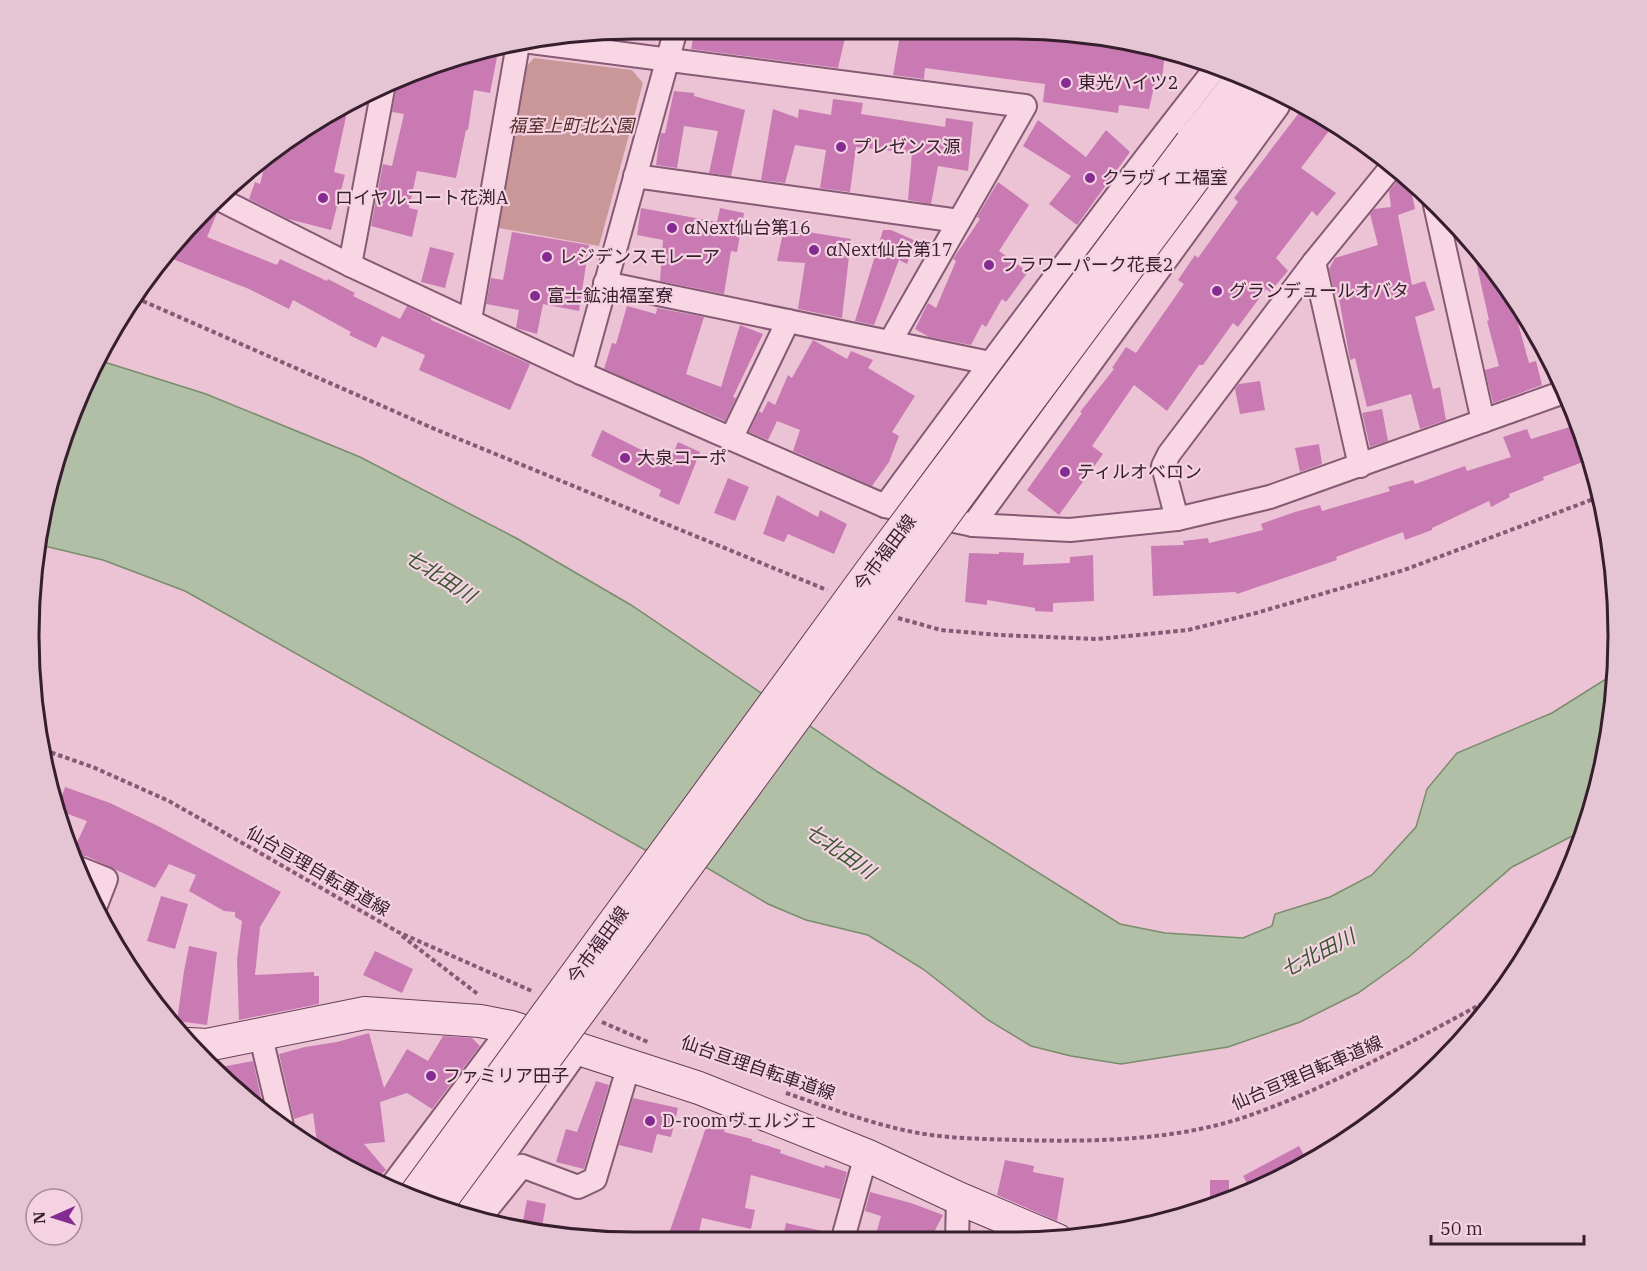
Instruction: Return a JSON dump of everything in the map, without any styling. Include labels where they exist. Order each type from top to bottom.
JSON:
[{"type":"main road","name":"今市福田線","points":[[442,1199],[993,447],[1203,140],[1239,84]]},
{"type":"main road","name":"今市福田線","points":[[418,1191],[876,564],[1203,140],[1259,93]]},
{"type":"main road","points":[[202,1045],[365,1013],[480,1021],[512,1027],[699,1089],[866,1155],[1037,1231]]},
{"type":"street","points":[[581,373],[674,39]]},
{"type":"street","points":[[552,45],[1025,106],[890,342]]},
{"type":"street","points":[[470,320],[517,51]]},
{"type":"street","points":[[885,506],[990,363],[1211,74]]},
{"type":"street","points":[[1203,140],[1227,79]]},
{"type":"street","points":[[350,265],[381,97]]},
{"type":"street","points":[[973,525],[1279,103]]},
{"type":"street","points":[[1177,519],[1163,466],[1169,454],[1314,261],[1387,172]]},
{"type":"street","points":[[635,176],[959,221]]},
{"type":"street","points":[[228,200],[350,265],[581,373],[731,439],[885,506],[973,525],[1070,530],[1177,519],[1270,497],[1557,395]]},
{"type":"street","points":[[1438,219],[1483,421]]},
{"type":"street","points":[[1314,261],[1360,466]]},
{"type":"street","points":[[605,283],[990,363]]},
{"type":"street","points":[[731,439],[788,321]]},
{"type":"street","points":[[88,872],[106,879],[99,896]]},
{"type":"street","points":[[395,1181],[512,1027]]},
{"type":"street","points":[[260,1033],[279,1114]]},
{"type":"street","points":[[467,1207],[579,1049]]},
{"type":"street","points":[[484,1213],[522,1166],[578,1187],[595,1179],[629,1065]]},
{"type":"street","points":[[845,1232],[866,1155]]},
{"type":"street","points":[[957,1232],[958,1198]]},
{"type":"path","points":[[142,301],[437,430],[829,590]]},
{"type":"path","points":[[894,617],[941,630],[999,635],[1097,639],[1188,630],[1256,613],[1404,570],[1592,499]]},
{"type":"path","name":"仙台亘理自転車道線","points":[[50,752],[95,768],[169,801],[398,932],[539,994]]},
{"type":"path","points":[[398,932],[496,1009],[512,1027]]},
{"type":"path","name":"仙台亘理自転車道線","points":[[781,1091],[882,1125],[938,1136],[1084,1142],[1162,1134],[1213,1125],[1257,1113],[1389,1054],[1480,1005]]},
{"type":"path","name":"仙台亘理自転車道線","points":[[594,1018],[659,1047]]},
{"type":"green space","name":"福室上町北公園","points":[[534,58],[632,70],[643,83],[599,246],[494,227],[521,72]]},
{"type":"water","name":"七北田川","points":[[106,362],[206,394],[360,457],[516,538],[631,605],[878,772],[1120,924],[1165,933],[1243,938],[1272,926],[1275,914],[1330,897],[1372,875],[1416,827],[1427,789],[1457,753],[1552,713],[1607,679],[1597,752],[1588,790],[1573,836],[1512,867],[1410,956],[1358,993],[1300,1022],[1228,1047],[1121,1064],[1071,1056],[1031,1046],[988,1020],[923,969],[868,935],[806,920],[768,904],[665,843],[645,850],[185,591],[103,560],[46,546],[59,481],[71,444],[84,407]]},
{"type":"building","points":[[693,39],[845,39],[838,68],[691,49]]},
{"type":"building","points":[[899,39],[1051,40],[1128,50],[1164,59],[1162,79],[1156,78],[1149,109],[1119,105],[1118,113],[1043,102],[1045,84],[925,68],[924,79],[893,75]]},
{"type":"building","points":[[497,57],[490,93],[474,90],[468,130],[466,130],[456,178],[417,171],[409,208],[418,210],[412,237],[371,226],[383,164],[392,166],[404,114],[392,112],[396,91],[407,84],[444,71],[481,59]]},
{"type":"building","points":[[674,91],[694,93],[694,96],[745,110],[731,176],[709,173],[718,131],[684,126],[677,168],[656,165],[661,133],[665,133]]},
{"type":"building","points":[[833,99],[863,103],[861,114],[945,127],[946,118],[973,122],[968,171],[938,166],[931,204],[908,200],[912,153],[856,147],[850,192],[820,188],[826,150],[795,145],[785,183],[761,180],[773,109],[798,118],[799,109],[831,115]]},
{"type":"building","points":[[1299,113],[1329,131],[1301,168],[1336,193],[1317,216],[1312,211],[1276,258],[1288,271],[1270,292],[1266,289],[1238,327],[1233,323],[1203,365],[1199,365],[1167,411],[1134,385],[1092,446],[1103,454],[1059,515],[1027,490],[1082,413],[1080,412],[1114,369],[1112,368],[1126,347],[1136,353],[1184,284],[1178,280],[1195,255],[1198,258],[1238,202],[1234,198]]},
{"type":"building","points":[[347,114],[334,172],[345,175],[331,230],[288,219],[249,199],[255,182],[260,184],[264,169],[272,162]]},
{"type":"building","name":"クラヴィエ福室","points":[[1038,120],[1086,157],[1106,130],[1130,152],[1077,225],[1049,204],[1071,176],[1023,146]]},
{"type":"building","points":[[1398,181],[1412,194],[1415,209],[1398,215],[1412,285],[1425,281],[1435,310],[1415,317],[1433,389],[1440,387],[1446,420],[1420,429],[1411,394],[1367,407],[1355,358],[1350,360],[1338,293],[1335,294],[1329,269],[1335,258],[1378,245],[1370,214],[1374,209],[1391,207],[1389,191]]},
{"type":"building","points":[[998,182],[1029,205],[999,251],[1028,272],[1006,302],[1002,299],[986,327],[982,324],[971,345],[929,337],[915,329],[928,303],[936,308],[956,261],[953,259],[980,219],[977,217]]},
{"type":"building","points":[[641,208],[717,222],[720,208],[744,213],[737,252],[731,251],[724,294],[660,281],[663,240],[637,235]]},
{"type":"building","points":[[216,212],[207,237],[277,265],[280,259],[327,281],[328,279],[355,293],[353,296],[400,319],[407,306],[431,320],[530,364],[510,410],[419,370],[425,355],[382,336],[376,348],[349,335],[351,332],[293,300],[289,309],[249,289],[173,259]]},
{"type":"building","name":"αNext仙台第17","points":[[784,228],[851,239],[842,318],[798,309],[805,263],[777,261]]},
{"type":"building","points":[[883,230],[891,230],[916,241],[907,264],[899,260],[874,325],[855,321]]},
{"type":"building","points":[[512,232],[589,245],[579,311],[543,304],[537,334],[516,328],[519,310],[486,304],[491,278],[503,280]]},
{"type":"building","points":[[430,247],[454,253],[445,288],[421,282]]},
{"type":"building","points":[[1476,261],[1517,320],[1529,363],[1536,361],[1542,385],[1493,403],[1485,370],[1499,366],[1487,321],[1489,320]]},
{"type":"building","points":[[627,306],[656,314],[657,308],[704,317],[686,374],[721,387],[740,325],[763,334],[733,397],[736,398],[725,421],[604,369],[612,343],[616,344]]},
{"type":"building","points":[[813,340],[847,359],[851,351],[873,360],[868,368],[915,396],[892,432],[899,436],[889,462],[872,486],[793,451],[800,430],[777,421],[768,440],[749,432],[759,411],[762,413],[768,401],[775,405],[788,375],[792,378]]},
{"type":"building","points":[[1260,381],[1265,410],[1240,414],[1235,389],[1239,384]]},
{"type":"building","points":[[1382,409],[1388,441],[1370,447],[1362,413]]},
{"type":"building","points":[[1570,427],[1582,462],[1543,477],[1544,480],[1509,494],[1510,497],[1491,507],[1489,501],[1432,530],[1405,540],[1403,532],[1336,557],[1337,560],[1237,594],[1236,592],[1153,596],[1151,546],[1184,545],[1183,541],[1208,538],[1209,543],[1263,530],[1261,524],[1295,512],[1320,505],[1322,511],[1390,491],[1388,487],[1413,480],[1415,484],[1465,466],[1467,471],[1511,457],[1503,437],[1527,429],[1531,439]]},
{"type":"building","points":[[602,430],[669,464],[678,442],[700,452],[679,505],[659,496],[661,490],[591,456]]},
{"type":"building","points":[[1319,444],[1322,464],[1300,472],[1295,448]]},
{"type":"building","points":[[728,478],[749,487],[735,521],[714,513]]},
{"type":"building","points":[[777,495],[818,517],[820,510],[847,524],[834,554],[788,534],[784,542],[763,534]]},
{"type":"building","points":[[999,552],[1024,553],[1023,565],[1070,563],[1070,557],[1093,555],[1094,601],[1053,603],[1053,612],[1035,611],[1035,608],[987,600],[987,605],[965,602],[969,553],[999,554]]},
{"type":"building","points":[[65,787],[110,803],[281,892],[260,927],[255,975],[314,972],[314,976],[319,976],[319,1004],[239,1020],[237,960],[242,921],[235,917],[235,912],[224,911],[189,891],[196,875],[169,864],[155,888],[86,856],[81,856],[77,843],[87,821],[67,814],[61,797]]},
{"type":"building","points":[[161,896],[188,904],[175,949],[147,941]]},
{"type":"building","points":[[189,946],[217,952],[207,1025],[181,1022],[177,1018]]},
{"type":"building","points":[[375,951],[413,969],[402,993],[363,975]]},
{"type":"building","points":[[369,1033],[384,1088],[407,1049],[428,1061],[443,1036],[472,1038],[480,1046],[432,1109],[407,1093],[380,1102],[385,1142],[364,1144],[386,1170],[381,1174],[317,1139],[313,1113],[294,1119],[279,1054]]},
{"type":"building","points":[[253,1061],[262,1100],[242,1084],[224,1067]]},
{"type":"building","points":[[596,1081],[609,1085],[584,1169],[556,1162],[566,1129],[577,1132]]},
{"type":"building","name":"D-roomヴェルジェ","points":[[633,1098],[678,1108],[671,1137],[657,1134],[652,1153],[619,1145]]},
{"type":"building","points":[[710,1116],[727,1122],[724,1132],[752,1139],[752,1141],[781,1150],[780,1153],[824,1168],[825,1165],[847,1172],[840,1199],[751,1175],[745,1208],[755,1210],[751,1229],[702,1218],[699,1232],[669,1232]]},
{"type":"building","points":[[1299,1146],[1304,1155],[1247,1183],[1243,1176]]},
{"type":"building","points":[[1005,1160],[1034,1166],[1033,1172],[1064,1178],[1057,1221],[997,1195]]},
{"type":"building","points":[[1210,1180],[1229,1180],[1229,1191],[1210,1198]]},
{"type":"building","points":[[870,1192],[911,1203],[943,1215],[934,1232],[877,1232],[881,1216],[865,1211]]},
{"type":"building","points":[[527,1200],[546,1204],[542,1225],[523,1222]]},
{"type":"building","points":[[786,1223],[826,1232],[784,1232]]},
{"type":"place","name":"東光ハイツ2","points":[[1066,83]]},
{"type":"place","name":"プレゼンス源","points":[[841,147]]},
{"type":"place","name":"クラヴィエ福室","points":[[1090,178]]},
{"type":"place","name":"ロイヤルコート花渕A","points":[[323,198]]},
{"type":"place","name":"αNext仙台第16","points":[[672,228]]},
{"type":"place","name":"αNext仙台第17","points":[[814,250]]},
{"type":"place","name":"レジデンスモレーア","points":[[547,257]]},
{"type":"place","name":"フラワーパーク花長2","points":[[989,265]]},
{"type":"place","name":"グランデュールオバタ","points":[[1217,291]]},
{"type":"place","name":"富士鉱油福室寮","points":[[535,296]]},
{"type":"place","name":"大泉コーポ","points":[[625,458]]},
{"type":"place","name":"ティルオベロン","points":[[1065,472]]},
{"type":"place","name":"ファミリア田子","points":[[431,1076]]},
{"type":"place","name":"D-roomヴェルジェ","points":[[650,1121]]}]
